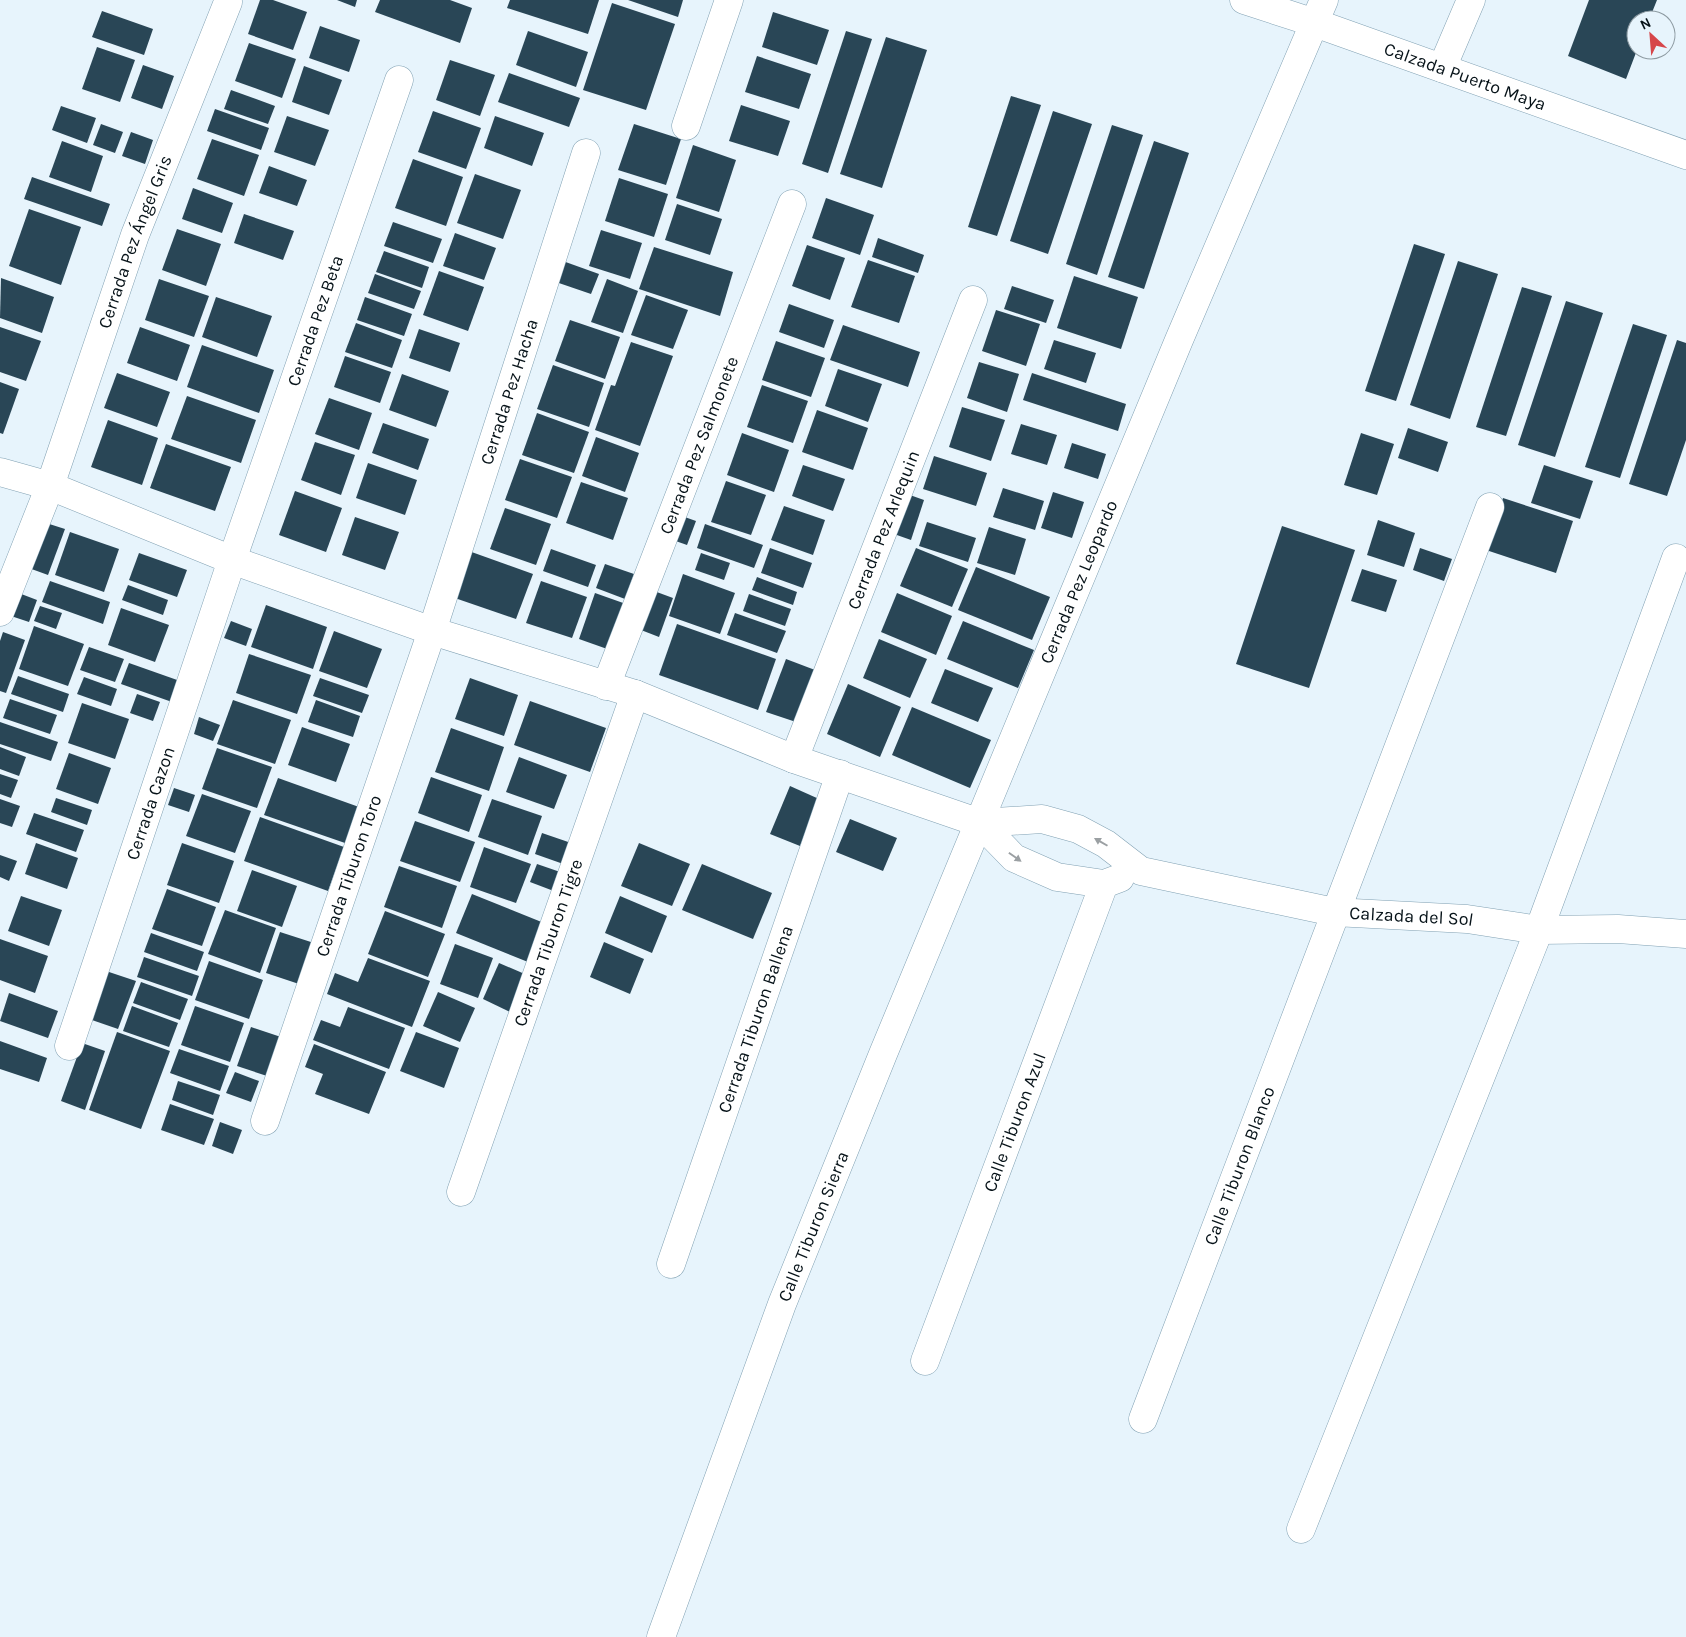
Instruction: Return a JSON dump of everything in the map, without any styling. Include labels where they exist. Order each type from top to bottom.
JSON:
[{"type":"street","points":[[686,126],[730,0]]},
{"type":"street","name":"Calzada Puerto Maya","points":[[1244,0],[1319,11],[1442,68],[1686,155]]},
{"type":"street","points":[[1442,68],[1471,0]]},
{"type":"street","name":"Cerrada Pez Ángel Gris","points":[[0,612],[50,486],[134,235],[228,2]]},
{"type":"street","name":"Cerrada Pez Leopardo","points":[[980,823],[1179,340],[1319,11]]},
{"type":"street","name":"Cerrada Pez Beta","points":[[232,560],[399,80]]},
{"type":"street","name":"Cerrada Pez Hacha","points":[[432,631],[586,153]]},
{"type":"street","name":"Cerrada Pez Salmonete","points":[[606,686],[792,204]]},
{"type":"street","name":"Cerrada Pez Arlequin","points":[[794,759],[973,300]]},
{"type":"street","points":[[0,472],[50,486],[232,560],[432,631],[635,694],[794,759],[980,823],[1042,819],[1078,829],[1106,844],[1141,871]]},
{"type":"street","name":"Calle Tiburon Blanco","points":[[1143,1419],[1334,912],[1490,507]]},
{"type":"street","points":[[1301,1529],[1539,930],[1676,558]]},
{"type":"street","name":"Cerrada Cazon","points":[[69,1046],[232,560]]},
{"type":"street","name":"Cerrada Tiburon Toro","points":[[265,1121],[432,631]]},
{"type":"street","name":"Cerrada Tiburon Tigre","points":[[461,1192],[635,694]]},
{"type":"street","name":"Cerrada Tiburon Ballena","points":[[671,1264],[840,774]]},
{"type":"street","points":[[980,823],[1014,858],[1057,877],[1104,884],[1141,871]]},
{"type":"street","name":"Calle Tiburon Sierra","points":[[661,1637],[782,1304],[883,1054],[980,823]]},
{"type":"street","name":"Calzada del Sol","points":[[1141,871],[1334,912],[1467,919],[1539,930],[1618,929],[1686,934]]},
{"type":"street","name":"Calle Tiburon Azul","points":[[925,1361],[1104,884]]},
{"type":"building","points":[[260,0],[273,0],[307,12],[293,50],[248,34]]},
{"type":"building","points":[[337,0],[357,0],[355,7]]},
{"type":"building","points":[[380,0],[450,0],[472,8],[460,43],[375,12]]},
{"type":"building","points":[[510,0],[599,0],[588,34],[507,8]]},
{"type":"building","points":[[628,0],[683,0],[678,17]]},
{"type":"building","points":[[1589,0],[1657,0],[1653,10],[1626,10],[1626,60],[1633,60],[1626,79],[1568,56]]},
{"type":"building","points":[[612,3],[675,24],[646,110],[583,90]]},
{"type":"building","points":[[102,11],[153,29],[144,55],[92,37]]},
{"type":"building","points":[[773,12],[829,30],[817,65],[762,47]]},
{"type":"building","points":[[320,26],[360,40],[349,72],[309,58]]},
{"type":"building","points":[[528,31],[588,52],[576,87],[516,65]]},
{"type":"building","points":[[846,31],[872,39],[828,173],[802,164]]},
{"type":"building","points":[[886,37],[927,50],[882,188],[840,174]]},
{"type":"building","points":[[249,43],[296,59],[282,98],[235,81]]},
{"type":"building","points":[[97,47],[135,60],[120,102],[82,89]]},
{"type":"building","points":[[757,56],[811,74],[799,109],[745,92]]},
{"type":"building","points":[[450,60],[495,75],[480,116],[436,100]]},
{"type":"building","points":[[143,65],[174,76],[162,109],[131,98]]},
{"type":"building","points":[[304,66],[342,80],[329,115],[292,102]]},
{"type":"building","points":[[509,73],[580,98],[569,127],[498,102]]},
{"type":"building","points":[[231,90],[275,106],[268,124],[224,109]]},
{"type":"building","points":[[1011,96],[1041,105],[997,236],[968,227]]},
{"type":"building","points":[[741,105],[790,121],[778,156],[729,141]]},
{"type":"building","points":[[61,106],[96,118],[87,143],[52,130]]},
{"type":"building","points":[[215,109],[269,128],[261,150],[207,131]]},
{"type":"building","points":[[433,111],[481,128],[466,169],[418,152]]},
{"type":"building","points":[[1053,111],[1092,124],[1048,254],[1010,241]]},
{"type":"building","points":[[287,116],[329,130],[315,166],[274,152]]},
{"type":"building","points":[[495,116],[544,133],[532,166],[484,148]]},
{"type":"building","points":[[101,124],[123,132],[115,153],[93,145]]},
{"type":"building","points":[[634,124],[681,139],[666,185],[618,170]]},
{"type":"building","points":[[1112,125],[1143,135],[1097,275],[1066,264]]},
{"type":"building","points":[[131,132],[153,140],[145,164],[122,156]]},
{"type":"building","points":[[212,139],[259,155],[244,196],[197,179]]},
{"type":"building","points":[[62,141],[103,156],[91,192],[49,177]]},
{"type":"building","points":[[1154,141],[1189,153],[1144,289],[1108,277]]},
{"type":"building","points":[[693,145],[736,160],[719,212],[676,198]]},
{"type":"building","points":[[413,159],[463,177],[446,226],[395,208]]},
{"type":"building","points":[[269,166],[307,180],[297,206],[259,193]]},
{"type":"building","points":[[475,174],[521,190],[503,239],[457,223]]},
{"type":"building","points":[[32,177],[110,204],[102,226],[24,199]]},
{"type":"building","points":[[619,178],[668,194],[654,237],[605,221]]},
{"type":"building","points":[[193,188],[233,203],[222,233],[182,219]]},
{"type":"building","points":[[826,198],[874,215],[860,255],[812,238]]},
{"type":"building","points":[[677,204],[722,219],[710,255],[665,240]]},
{"type":"building","points":[[29,209],[81,227],[61,285],[9,266]]},
{"type":"building","points":[[244,214],[294,231],[283,260],[234,243]]},
{"type":"building","points":[[393,222],[442,239],[433,263],[384,246]]},
{"type":"building","points":[[177,229],[221,244],[206,286],[162,270]]},
{"type":"building","points":[[601,230],[642,243],[630,279],[589,266]]},
{"type":"building","points":[[455,233],[496,248],[484,280],[443,266]]},
{"type":"building","points":[[878,238],[924,255],[918,273],[872,257]]},
{"type":"building","points":[[1414,244],[1445,254],[1396,401],[1365,391]]},
{"type":"building","points":[[807,245],[845,258],[830,300],[792,286]]},
{"type":"building","points":[[654,247],[733,272],[720,316],[639,289]]},
{"type":"building","points":[[384,251],[429,267],[422,288],[376,272]]},
{"type":"building","points":[[560,260],[599,274],[591,294],[553,281]]},
{"type":"building","points":[[868,260],[915,276],[899,323],[851,307]]},
{"type":"building","points":[[1458,261],[1498,274],[1450,419],[1410,405]]},
{"type":"building","points":[[439,271],[484,287],[468,331],[423,315]]},
{"type":"building","points":[[375,274],[421,291],[414,309],[368,293]]},
{"type":"building","points":[[1074,276],[1138,297],[1121,349],[1057,328]]},
{"type":"building","points":[[1,278],[54,297],[42,333],[0,318]]},
{"type":"building","points":[[159,279],[209,296],[194,337],[145,320]]},
{"type":"building","points":[[607,279],[638,291],[623,333],[591,322]]},
{"type":"building","points":[[1012,286],[1054,300],[1046,323],[1004,309]]},
{"type":"building","points":[[1522,287],[1552,296],[1506,436],[1476,427]]},
{"type":"building","points":[[646,295],[688,310],[673,349],[631,335]]},
{"type":"building","points":[[216,297],[272,316],[257,357],[202,337]]},
{"type":"building","points":[[365,297],[412,314],[404,336],[357,320]]},
{"type":"building","points":[[1566,301],[1603,313],[1555,457],[1518,445]]},
{"type":"building","points":[[789,304],[834,320],[824,348],[779,332]]},
{"type":"building","points":[[996,310],[1040,324],[1026,366],[982,351]]},
{"type":"building","points":[[570,320],[620,337],[605,379],[555,361]]},
{"type":"building","points":[[356,323],[402,340],[392,368],[345,352]]},
{"type":"building","points":[[1633,324],[1667,335],[1620,478],[1585,467]]},
{"type":"building","points":[[843,325],[920,352],[908,387],[830,360]]},
{"type":"building","points":[[0,327],[41,341],[26,381],[0,372]]},
{"type":"building","points":[[140,327],[190,345],[177,381],[127,363]]},
{"type":"building","points":[[419,329],[460,343],[450,372],[409,358]]},
{"type":"building","points":[[1054,340],[1096,353],[1086,383],[1044,369]]},
{"type":"building","points":[[1677,340],[1686,343],[1686,440],[1667,496],[1629,484]]},
{"type":"building","points":[[776,341],[825,358],[811,397],[762,380]]},
{"type":"building","points":[[631,342],[673,356],[640,446],[595,430],[611,385],[615,386]]},
{"type":"building","points":[[202,345],[274,370],[259,413],[187,387]]},
{"type":"building","points":[[345,356],[391,372],[380,403],[334,387]]},
{"type":"building","points":[[979,362],[1019,374],[1007,412],[967,398]]},
{"type":"building","points":[[553,365],[604,383],[589,427],[537,409]]},
{"type":"building","points":[[838,369],[882,384],[868,422],[825,406]]},
{"type":"building","points":[[117,373],[170,392],[157,427],[104,408]]},
{"type":"building","points":[[1032,373],[1126,404],[1118,431],[1023,400]]},
{"type":"building","points":[[402,374],[449,391],[436,427],[389,410]]},
{"type":"building","points":[[0,382],[19,389],[3,434],[0,433]]},
{"type":"building","points":[[762,385],[808,401],[793,443],[747,427]]},
{"type":"building","points":[[187,396],[256,420],[241,463],[171,439]]},
{"type":"building","points":[[329,398],[372,413],[359,450],[315,434]]},
{"type":"building","points":[[962,407],[1005,420],[991,461],[949,447]]},
{"type":"building","points":[[817,410],[868,428],[853,470],[802,452]]},
{"type":"building","points":[[537,413],[589,432],[574,473],[522,455]]},
{"type":"building","points":[[108,420],[158,438],[142,485],[91,467]]},
{"type":"building","points":[[383,423],[429,439],[418,470],[372,453]]},
{"type":"building","points":[[1021,424],[1057,435],[1047,465],[1011,454]]},
{"type":"building","points":[[1408,428],[1448,442],[1438,472],[1398,458]]},
{"type":"building","points":[[742,433],[789,450],[774,492],[727,475]]},
{"type":"building","points":[[1361,433],[1394,444],[1377,495],[1344,485]]},
{"type":"building","points":[[596,437],[639,453],[625,492],[582,476]]},
{"type":"building","points":[[315,442],[355,455],[341,495],[301,480]]},
{"type":"building","points":[[1072,443],[1106,454],[1098,479],[1064,468]]},
{"type":"building","points":[[166,444],[231,467],[215,511],[150,488]]},
{"type":"building","points":[[934,456],[987,473],[976,506],[923,489]]},
{"type":"building","points":[[520,459],[572,477],[557,518],[505,500]]},
{"type":"building","points":[[368,463],[417,480],[405,515],[356,498]]},
{"type":"building","points":[[803,465],[845,479],[833,511],[792,496]]},
{"type":"building","points":[[1544,465],[1593,481],[1580,519],[1531,503]]},
{"type":"building","points":[[726,481],[766,495],[751,535],[711,522]]},
{"type":"building","points":[[581,482],[628,498],[613,540],[566,523]]},
{"type":"building","points":[[1003,488],[1044,501],[1035,530],[993,517]]},
{"type":"building","points":[[295,491],[342,508],[326,552],[279,535]]},
{"type":"building","points":[[1053,492],[1084,502],[1072,538],[1041,528]]},
{"type":"building","points":[[907,494],[924,500],[911,540],[894,534]]},
{"type":"building","points":[[1503,498],[1573,521],[1556,573],[1486,550]]},
{"type":"building","points":[[784,506],[825,520],[813,555],[771,540]]},
{"type":"building","points":[[505,508],[551,524],[536,565],[490,549]]},
{"type":"building","points":[[679,515],[696,521],[687,545],[670,539]]},
{"type":"building","points":[[355,517],[399,532],[385,570],[342,555]]},
{"type":"building","points":[[1378,520],[1415,533],[1404,567],[1367,555]]},
{"type":"building","points":[[43,522],[65,529],[48,575],[26,567]]},
{"type":"building","points":[[927,522],[976,538],[968,562],[919,546]]},
{"type":"building","points":[[705,524],[763,545],[754,568],[697,548]]},
{"type":"building","points":[[1282,526],[1355,550],[1309,688],[1236,664]]},
{"type":"building","points":[[989,527],[1026,539],[1015,575],[977,563]]},
{"type":"building","points":[[70,532],[119,549],[104,592],[55,575]]},
{"type":"building","points":[[770,548],[812,563],[803,588],[761,573]]},
{"type":"building","points":[[916,548],[968,569],[952,607],[900,586]]},
{"type":"building","points":[[1420,548],[1452,559],[1444,581],[1413,570]]},
{"type":"building","points":[[551,549],[596,565],[588,587],[543,571]]},
{"type":"building","points":[[466,550],[533,574],[516,619],[449,596]]},
{"type":"building","points":[[139,553],[187,570],[177,597],[129,580]]},
{"type":"building","points":[[701,553],[730,563],[724,580],[695,570]]},
{"type":"building","points":[[605,564],[634,574],[625,599],[596,588]]},
{"type":"building","points":[[976,567],[1050,597],[1032,640],[958,610]]},
{"type":"building","points":[[1362,569],[1397,580],[1386,612],[1351,601]]},
{"type":"building","points":[[683,574],[735,593],[720,634],[669,616]]},
{"type":"building","points":[[757,577],[797,592],[793,605],[752,590]]},
{"type":"building","points":[[50,581],[110,602],[103,624],[42,602]]},
{"type":"building","points":[[541,581],[587,597],[572,638],[526,623]]},
{"type":"building","points":[[128,585],[168,600],[163,615],[122,600]]},
{"type":"building","points":[[654,591],[673,598],[659,637],[641,630]]},
{"type":"building","points":[[16,592],[37,600],[29,622],[8,615]]},
{"type":"building","points":[[595,593],[626,604],[610,650],[579,639]]},
{"type":"building","points":[[897,593],[952,616],[936,655],[881,632]]},
{"type":"building","points":[[749,594],[791,609],[785,626],[743,611]]},
{"type":"building","points":[[266,605],[327,627],[313,669],[251,647]]},
{"type":"building","points":[[40,606],[62,613],[56,629],[34,621]]},
{"type":"building","points":[[121,608],[169,625],[155,662],[108,645]]},
{"type":"building","points":[[735,613],[786,631],[777,653],[727,635]]},
{"type":"building","points":[[231,621],[252,629],[246,646],[224,638]]},
{"type":"building","points":[[963,621],[1034,650],[1018,688],[947,659]]},
{"type":"building","points":[[677,624],[776,659],[758,710],[659,675]]},
{"type":"building","points":[[34,626],[84,644],[68,686],[19,669]]},
{"type":"building","points":[[334,631],[382,649],[367,688],[319,671]]},
{"type":"building","points":[[3,632],[25,640],[6,693],[0,691],[0,641]]},
{"type":"building","points":[[879,639],[927,659],[910,698],[863,678]]},
{"type":"building","points":[[89,647],[124,659],[115,682],[80,670]]},
{"type":"building","points":[[249,654],[311,675],[297,714],[236,693]]},
{"type":"building","points":[[786,659],[815,670],[796,722],[766,712]]},
{"type":"building","points":[[129,663],[180,681],[172,702],[121,684]]},
{"type":"building","points":[[945,669],[993,688],[978,722],[931,703]]},
{"type":"building","points":[[18,676],[69,694],[63,712],[11,694]]},
{"type":"building","points":[[84,677],[117,689],[111,706],[77,694]]},
{"type":"building","points":[[320,678],[369,695],[362,713],[313,696]]},
{"type":"building","points":[[470,678],[518,695],[504,736],[455,719]]},
{"type":"building","points":[[848,684],[901,707],[880,757],[827,734]]},
{"type":"building","points":[[137,694],[160,702],[153,721],[130,713]]},
{"type":"building","points":[[10,699],[57,715],[50,734],[3,718]]},
{"type":"building","points":[[233,700],[291,720],[275,764],[217,744]]},
{"type":"building","points":[[316,700],[360,716],[353,737],[308,722]]},
{"type":"building","points":[[530,701],[606,728],[590,772],[514,745]]},
{"type":"building","points":[[82,703],[129,719],[115,759],[68,743]]},
{"type":"building","points":[[912,707],[991,740],[970,788],[892,755]]},
{"type":"building","points":[[199,717],[220,725],[213,741],[194,734]]},
{"type":"building","points":[[0,722],[58,742],[51,761],[0,744]]},
{"type":"building","points":[[302,727],[350,744],[336,782],[288,765]]},
{"type":"building","points":[[451,728],[504,747],[489,791],[435,772]]},
{"type":"building","points":[[0,747],[26,757],[19,776],[0,769]]},
{"type":"building","points":[[217,748],[272,767],[257,808],[202,789]]},
{"type":"building","points":[[69,753],[111,768],[98,804],[56,789]]},
{"type":"building","points":[[519,757],[567,775],[554,809],[506,792]]},
{"type":"building","points":[[0,774],[18,780],[11,798],[0,794]]},
{"type":"building","points":[[431,777],[482,795],[469,832],[418,813]]},
{"type":"building","points":[[278,778],[359,807],[345,843],[264,815]]},
{"type":"building","points":[[790,786],[819,799],[800,846],[770,834]]},
{"type":"building","points":[[174,788],[195,795],[189,812],[168,805]]},
{"type":"building","points":[[202,794],[251,811],[235,853],[186,836]]},
{"type":"building","points":[[56,798],[92,810],[87,825],[51,812]]},
{"type":"building","points":[[0,799],[20,806],[12,827],[0,823]]},
{"type":"building","points":[[492,799],[542,816],[528,855],[478,837]]},
{"type":"building","points":[[34,813],[84,830],[76,852],[26,834]]},
{"type":"building","points":[[260,817],[344,847],[328,891],[244,861]]},
{"type":"building","points":[[850,819],[897,838],[883,871],[836,852]]},
{"type":"building","points":[[415,821],[475,842],[460,882],[400,861]]},
{"type":"building","points":[[542,833],[577,845],[569,866],[535,854]]},
{"type":"building","points":[[36,843],[78,858],[67,889],[25,874]]},
{"type":"building","points":[[182,843],[234,861],[219,903],[167,885]]},
{"type":"building","points":[[639,843],[690,864],[672,906],[621,886]]},
{"type":"building","points":[[484,847],[531,864],[516,903],[470,887]]},
{"type":"building","points":[[0,855],[17,861],[9,881],[0,877]]},
{"type":"building","points":[[537,864],[566,874],[559,893],[530,882]]},
{"type":"building","points":[[702,864],[772,893],[753,939],[682,910]]},
{"type":"building","points":[[399,866],[457,886],[442,928],[384,907]]},
{"type":"building","points":[[252,870],[297,886],[282,927],[237,911]]},
{"type":"building","points":[[167,889],[216,907],[202,946],[152,929]]},
{"type":"building","points":[[472,894],[544,923],[528,962],[456,933]]},
{"type":"building","points":[[21,896],[62,910],[49,946],[8,931]]},
{"type":"building","points":[[620,896],[667,916],[652,953],[605,933]]},
{"type":"building","points":[[225,910],[276,928],[260,973],[208,954]]},
{"type":"building","points":[[385,911],[445,934],[428,977],[368,954]]},
{"type":"building","points":[[280,932],[314,943],[299,984],[266,973]]},
{"type":"building","points":[[151,933],[204,952],[197,971],[144,952]]},
{"type":"building","points":[[0,939],[48,956],[35,993],[0,980]]},
{"type":"building","points":[[604,942],[644,959],[630,994],[590,977]]},
{"type":"building","points":[[455,944],[493,958],[478,998],[440,984]]},
{"type":"building","points":[[144,957],[199,976],[192,996],[137,977]]},
{"type":"building","points":[[368,958],[430,981],[412,1027],[327,994],[335,973],[358,982]]},
{"type":"building","points":[[209,961],[263,980],[249,1019],[195,1000]]},
{"type":"building","points":[[499,963],[527,975],[510,1012],[483,999]]},
{"type":"building","points":[[106,971],[136,981],[118,1029],[89,1019]]},
{"type":"building","points":[[141,982],[188,999],[180,1020],[133,1003]]},
{"type":"building","points":[[438,992],[475,1008],[460,1042],[423,1026]]},
{"type":"building","points":[[9,993],[58,1011],[48,1038],[0,1021]]},
{"type":"building","points":[[132,1006],[178,1023],[169,1047],[123,1031]]},
{"type":"building","points":[[195,1006],[244,1023],[230,1062],[181,1045]]},
{"type":"building","points":[[348,1007],[405,1028],[389,1069],[313,1040],[321,1020],[340,1027]]},
{"type":"building","points":[[251,1027],[281,1037],[267,1076],[237,1066]]},
{"type":"building","points":[[117,1032],[170,1051],[141,1129],[89,1110]]},
{"type":"building","points":[[416,1032],[459,1048],[444,1088],[400,1071]]},
{"type":"building","points":[[0,1041],[47,1058],[39,1082],[0,1069]]},
{"type":"building","points":[[82,1043],[105,1051],[85,1110],[61,1101]]},
{"type":"building","points":[[314,1044],[386,1072],[369,1114],[315,1094],[323,1074],[305,1067]]},
{"type":"building","points":[[179,1049],[229,1066],[220,1091],[170,1073]]},
{"type":"building","points":[[235,1072],[259,1081],[251,1102],[226,1093]]},
{"type":"building","points":[[178,1081],[220,1095],[213,1115],[172,1100]]},
{"type":"building","points":[[170,1104],[214,1119],[204,1145],[161,1130]]},
{"type":"building","points":[[220,1122],[242,1130],[233,1154],[212,1146]]}]
